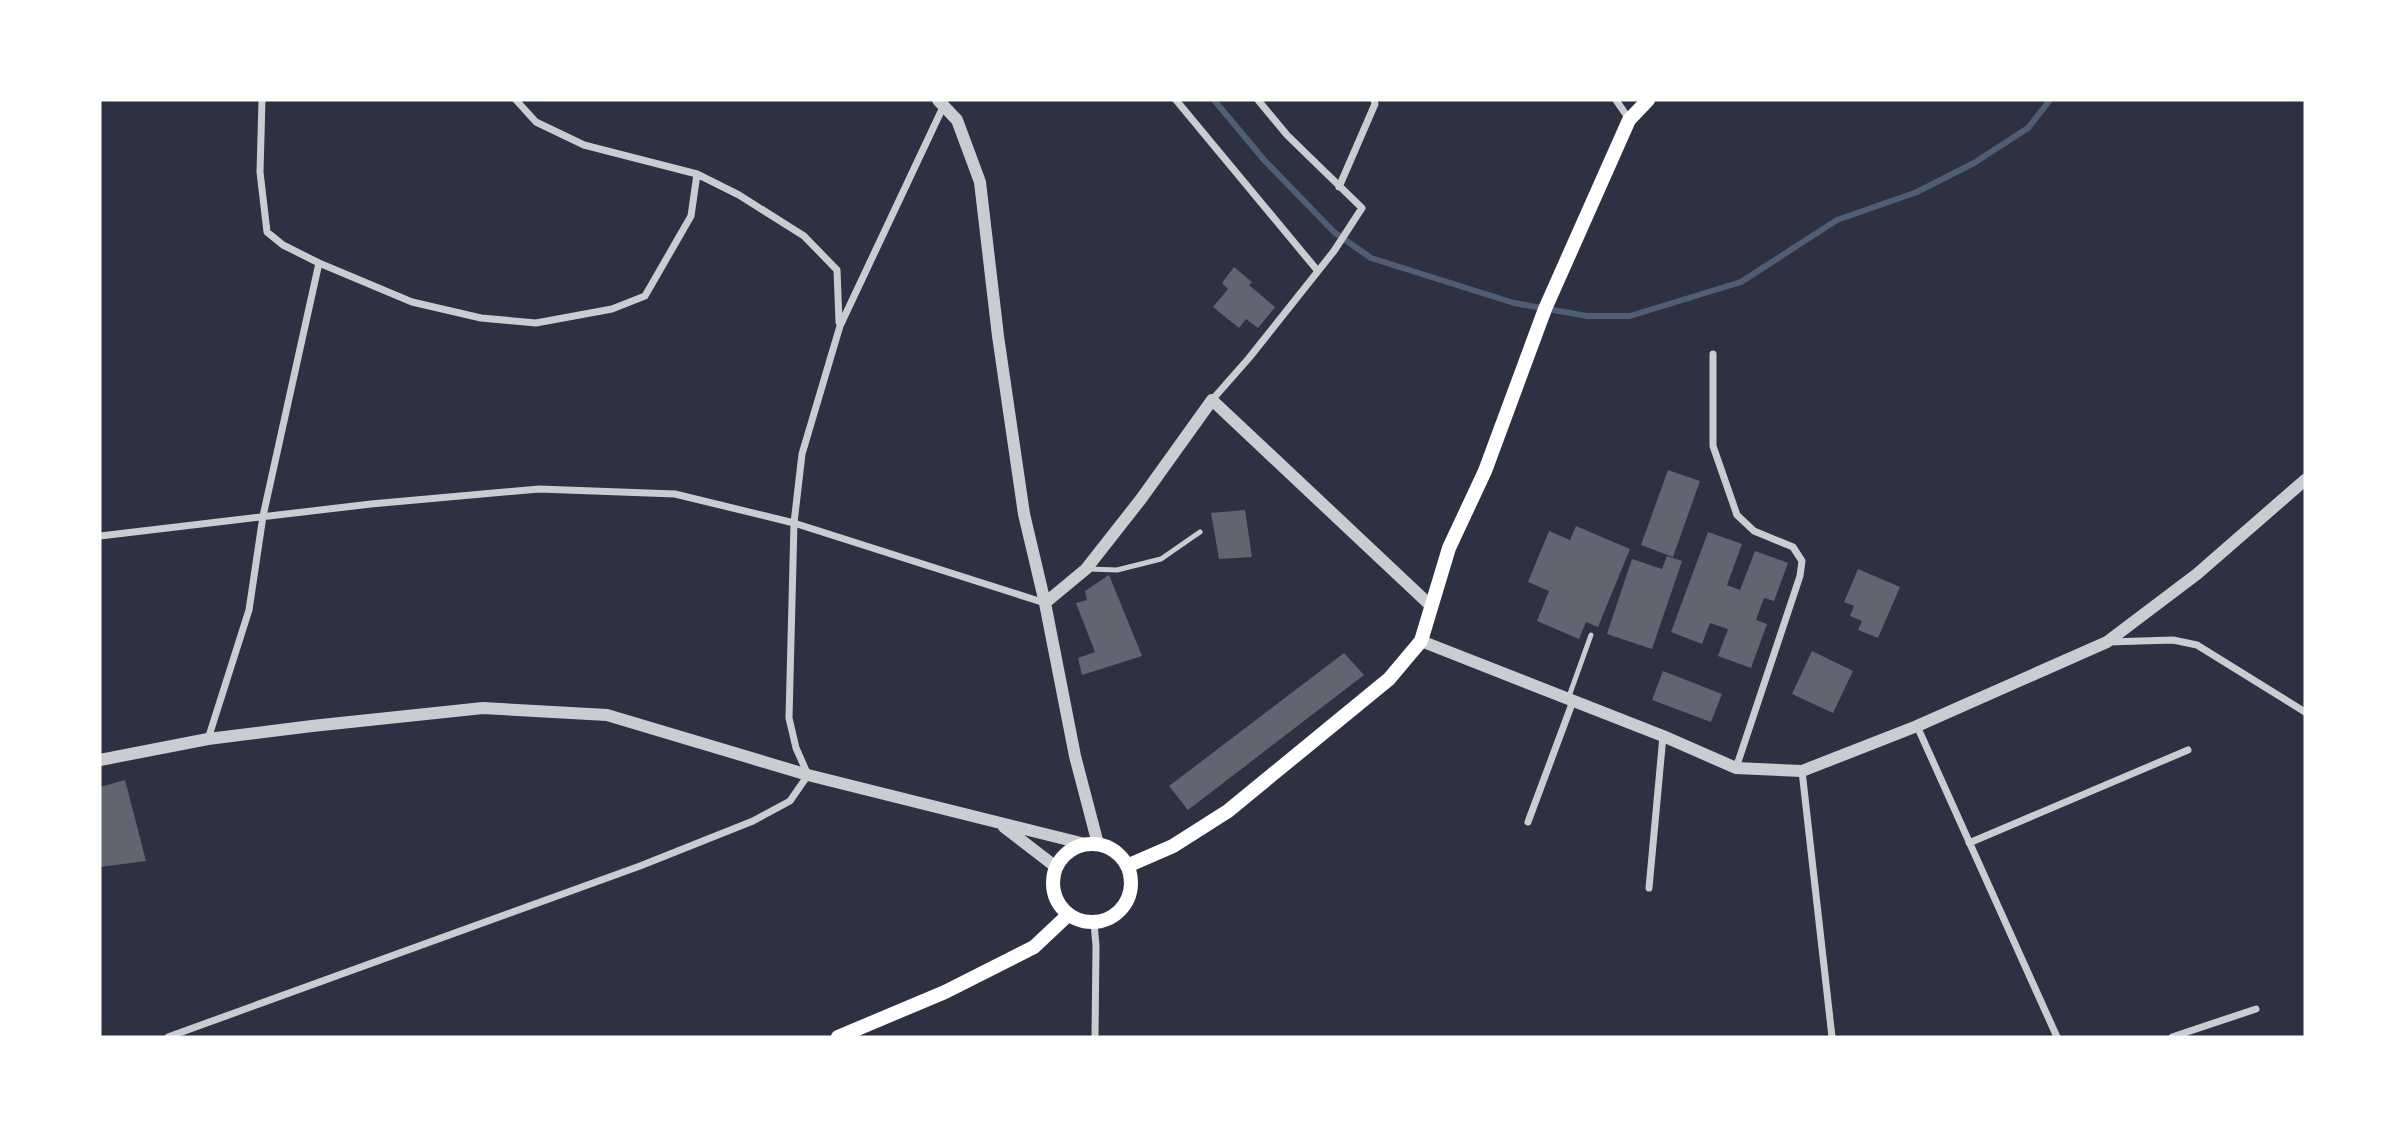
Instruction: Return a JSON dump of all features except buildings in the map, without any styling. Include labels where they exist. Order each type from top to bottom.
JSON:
[{"type":"main road","points":[[1127,866],[1173,846],[1228,811],[1389,679],[1421,641],[1449,548],[1485,471],[1545,309],[1629,120],[1648,100]]},
{"type":"main road","points":[[1092,844],[1110,848],[1120,855],[1127,866],[1131,877],[1131,890],[1118,913],[1107,920],[1094,923],[1080,921],[1068,915],[1059,905],[1054,893],[1056,867],[1063,856],[1073,848],[1092,844]]},
{"type":"main road","points":[[838,1037],[945,992],[1034,947],[1068,915]]},
{"type":"street","points":[[262,100],[260,172],[267,232],[283,245],[319,263],[412,302],[481,318],[536,323],[612,309],[645,296],[691,216],[697,174]]},
{"type":"street","points":[[516,100],[536,122],[584,145],[697,174],[739,195],[804,236],[837,270],[840,326]]},
{"type":"street","points":[[1176,100],[1317,271]]},
{"type":"street","points":[[1045,603],[1086,569],[1141,499],[1212,400],[1334,251],[1362,208],[1287,135],[1258,100]]},
{"type":"street","points":[[1339,187],[1375,104],[1374,100]]},
{"type":"street","points":[[1616,100],[1629,120]]},
{"type":"street","points":[[100,761],[208,739],[484,708],[607,715],[808,775],[1001,825],[1092,844],[1045,603],[1024,514],[998,336],[980,182],[957,120],[942,102],[840,326],[802,454],[794,523],[789,718],[796,748],[808,775]]},
{"type":"street","points":[[208,739],[249,610],[264,516],[319,263]]},
{"type":"street","points":[[1713,354],[1713,446],[1737,515],[1754,531],[1793,547],[1802,561],[1800,576],[1736,768]]},
{"type":"street","points":[[1212,400],[1431,606]]},
{"type":"street","points":[[1421,641],[1663,736],[1736,768],[1802,771],[1917,726],[2107,642],[2197,573],[2305,480]]},
{"type":"street","points":[[100,536],[264,516],[540,489],[675,494],[794,523],[1045,603]]},
{"type":"street","points":[[2107,642],[2173,640],[2197,645],[2305,712]]},
{"type":"street","points":[[1528,822],[1570,700]]},
{"type":"street","points":[[1917,726],[2057,1037]]},
{"type":"street","points":[[1649,888],[1663,736]]},
{"type":"street","points":[[1969,843],[2188,750]]},
{"type":"street","points":[[1802,771],[1832,1037]]},
{"type":"street","points":[[168,1037],[640,866],[753,821],[790,801],[808,775]]},
{"type":"street","points":[[1001,825],[1056,867]]},
{"type":"street","points":[[1094,923],[1095,1037]]},
{"type":"street","points":[[2172,1037],[2256,1009]]},
{"type":"lane","points":[[1086,569],[1117,570],[1161,559],[1200,532]]},
{"type":"lane","points":[[1570,700],[1591,635]]},
{"type":"waterway","points":[[1214,100],[1265,161],[1334,232],[1371,258],[1514,303],[1587,316],[1630,316],[1741,282],[1837,220],[1917,192],[1974,163],[2028,128],[2050,100]]}]
